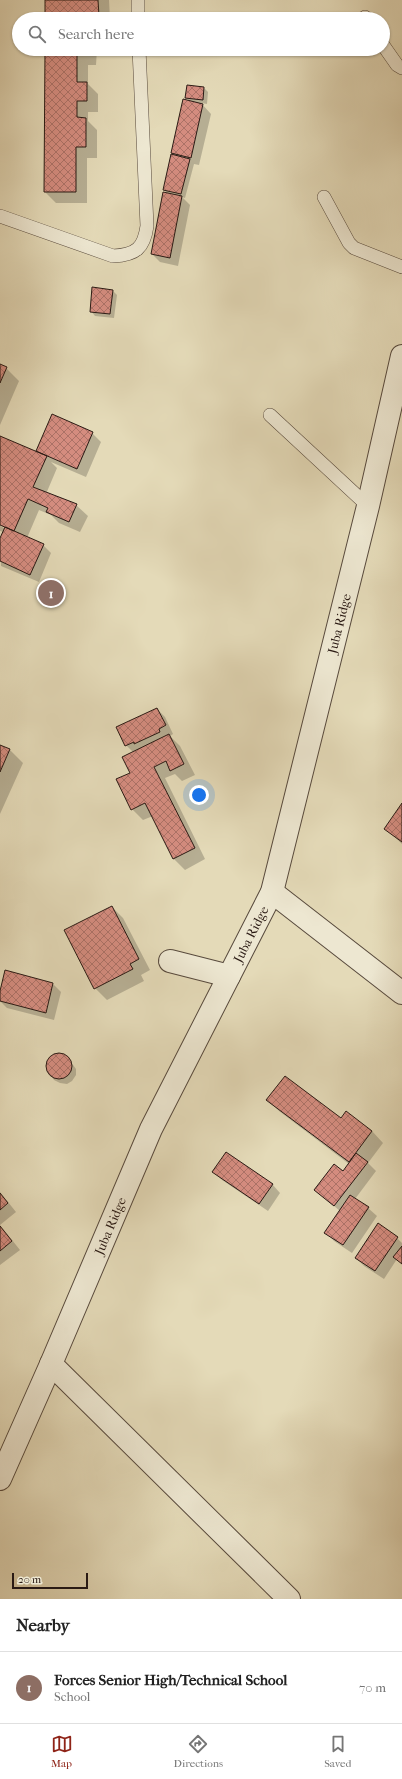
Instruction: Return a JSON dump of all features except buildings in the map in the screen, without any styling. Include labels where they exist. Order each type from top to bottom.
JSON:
[{"type":"street","name":"Juba Ridge","points":[[0,1479],[52,1364],[151,1129],[272,892],[368,506],[400,370]]},
{"type":"street","points":[[272,892],[402,993]]},
{"type":"street","points":[[170,961],[229,976]]},
{"type":"street","points":[[52,1364],[289,1599]]},
{"type":"lane","points":[[138,0],[138,12]]},
{"type":"lane","points":[[390,55],[397,65],[402,68]]},
{"type":"lane","points":[[0,216],[113,256],[126,255],[137,250],[145,239],[147,226],[139,56]]},
{"type":"lane","points":[[324,197],[349,243],[354,248],[402,267]]},
{"type":"lane","points":[[270,415],[368,506]]},
{"type":"place","name":"Forces Senior High/Technical School","points":[[51,593]]}]
